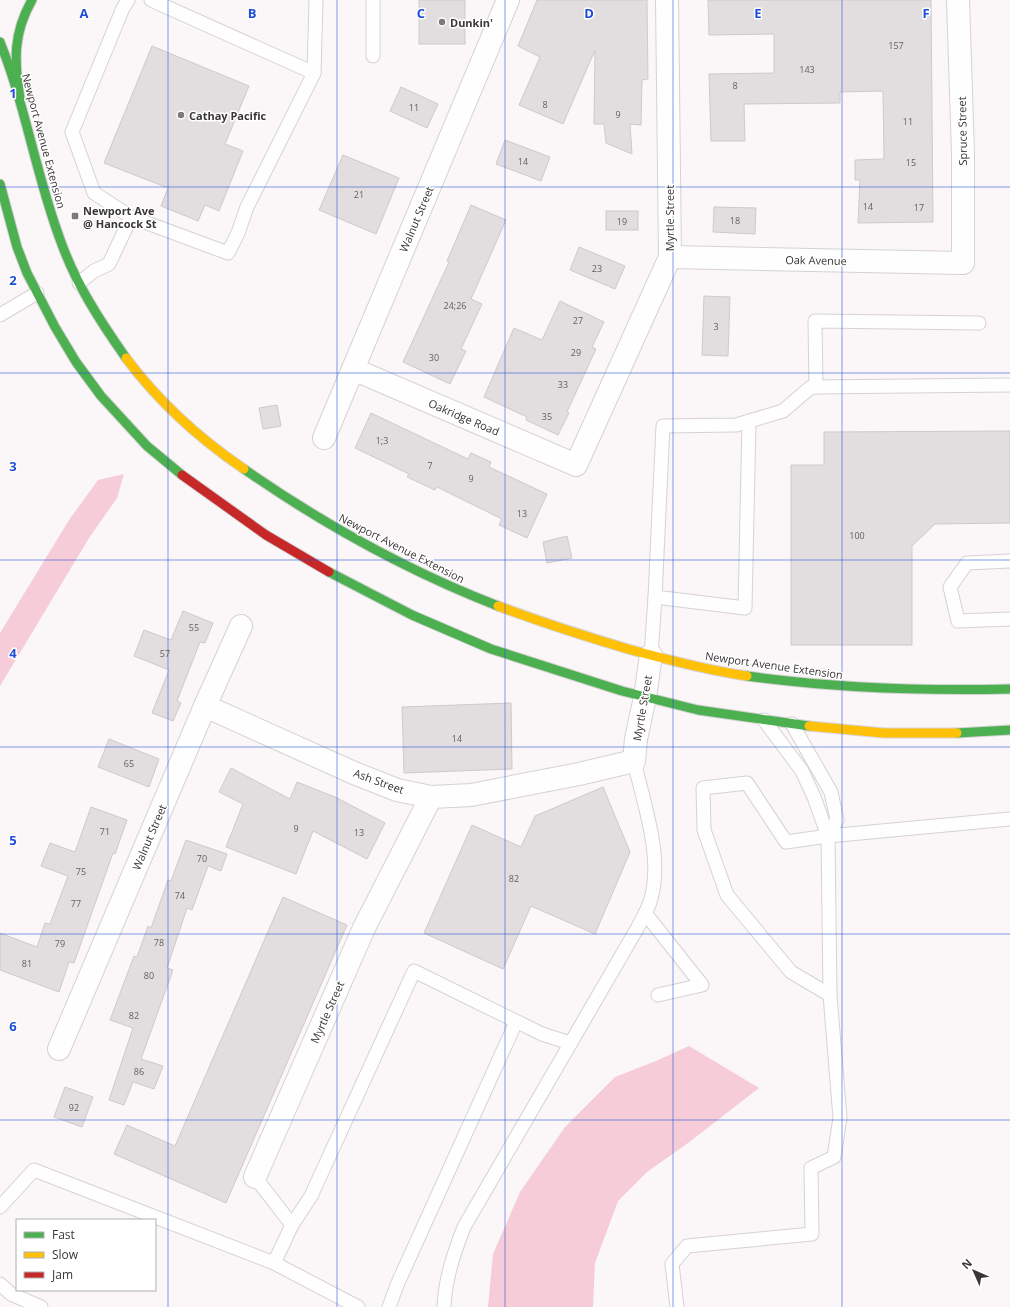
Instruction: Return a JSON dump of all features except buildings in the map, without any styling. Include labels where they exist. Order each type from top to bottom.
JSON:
[{"type":"main road","points":[[20,98],[16,70],[16,43],[23,15],[32,0]]},
{"type":"main road","name":"Newport Avenue Extension","points":[[0,42],[13,74],[52,214],[65,253],[79,284],[103,325],[127,359],[154,391],[196,433],[230,461],[262,483],[317,518],[367,546],[463,592],[542,623],[599,641],[680,663],[719,671],[785,681],[861,689],[950,691],[1010,689]]},
{"type":"main road","points":[[0,184],[17,247],[27,273],[54,327],[83,372],[101,396],[127,425],[159,456],[182,475],[266,535],[302,558],[362,590],[453,633],[504,653],[645,697],[698,710],[792,724],[891,733],[953,733],[1010,730]]},
{"type":"street","name":"Walnut Street","points":[[324,438],[508,0]]},
{"type":"street","name":"Myrtle Street","points":[[576,465],[670,257],[667,0]]},
{"type":"street","name":"Spruce Street","points":[[958,0],[963,154],[963,263]]},
{"type":"street","name":"Oak Avenue","points":[[670,257],[963,263]]},
{"type":"street","name":"Oakridge Road","points":[[353,369],[576,465]]},
{"type":"street","name":"Walnut Street","points":[[59,1049],[240,626]]},
{"type":"street","name":"Myrtle Street","points":[[634,761],[636,739],[645,697],[651,655]]},
{"type":"street","name":"Ash Street","points":[[205,706],[354,773],[397,790],[431,796],[471,795],[579,774],[634,761]]},
{"type":"street","name":"Myrtle Street","points":[[255,1177],[364,928],[431,796]]},
{"type":"lane","points":[[128,0],[123,8],[72,132],[94,193],[131,217],[228,253],[238,233],[247,207],[314,73],[316,0]]},
{"type":"lane","points":[[151,0],[314,73]]},
{"type":"lane","points":[[373,0],[373,56]]},
{"type":"lane","points":[[79,284],[94,271],[109,264],[131,217]]},
{"type":"lane","points":[[0,315],[37,292]]},
{"type":"lane","points":[[816,387],[815,321],[979,323]]},
{"type":"lane","points":[[651,655],[663,426],[736,425],[784,411],[811,387],[1010,385]]},
{"type":"lane","points":[[655,597],[745,608],[749,421]]},
{"type":"lane","points":[[1010,562],[967,563],[950,586],[958,621],[1010,620]]},
{"type":"lane","points":[[677,1307],[672,1264],[688,1246],[812,1234],[812,1168],[834,1157],[840,1118],[830,995],[828,836],[814,797],[802,772],[764,720]]},
{"type":"lane","points":[[792,724],[831,792],[837,820],[828,836]]},
{"type":"lane","points":[[444,1307],[444,1296],[451,1262],[464,1227],[650,902],[656,876],[654,846],[634,761]]},
{"type":"lane","points":[[830,995],[791,972],[727,895],[704,830],[703,788],[748,783],[786,842],[828,836],[1010,819]]},
{"type":"lane","points":[[645,913],[702,985],[658,995]]},
{"type":"lane","points":[[274,1263],[292,1225],[311,1196],[414,972],[542,1034],[570,1044]]},
{"type":"lane","points":[[389,1307],[397,1285],[516,1022]]},
{"type":"lane","points":[[0,1207],[34,1170],[274,1263],[358,1307]]},
{"type":"lane","name":"Myrtle Street","points":[[255,1177],[292,1225]]},
{"type":"lane","points":[[0,1284],[11,1294],[41,1307]]},
{"type":"shaded area","points":[[124,474],[117,498],[89,538],[0,686],[0,633],[69,520],[98,480]]},
{"type":"shaded area","points":[[689,1046],[759,1088],[688,1143],[647,1172],[618,1201],[595,1263],[593,1307],[488,1307],[493,1254],[520,1192],[565,1127],[615,1077]]},
{"type":"traffic: fast","points":[[20,98],[16,59],[18,36],[21,24],[32,0]]},
{"type":"traffic: fast","points":[[0,42],[17,91],[52,217],[67,258],[89,302],[126,358]]},
{"type":"traffic: fast","points":[[0,184],[17,247],[27,273],[55,327],[76,362],[101,396],[147,446],[182,475]]},
{"type":"traffic: fast","points":[[244,469],[304,509],[367,545],[431,578],[498,606]]},
{"type":"traffic: fast","points":[[329,572],[412,615],[491,649],[622,691],[698,710],[809,726]]},
{"type":"traffic: fast","points":[[747,676],[878,688],[944,690],[1010,689]]},
{"type":"traffic: fast","points":[[957,733],[1010,730]]},
{"type":"traffic: slow","points":[[126,358],[138,374],[180,418],[244,469]]},
{"type":"traffic: slow","points":[[498,606],[563,629],[628,649],[717,671],[747,676]]},
{"type":"traffic: slow","points":[[809,726],[884,733],[957,733]]},
{"type":"traffic: jam","points":[[182,475],[266,535],[329,572]]},
{"type":"place","name":"Dunkin'","points":[[442,22]]},
{"type":"place","name":"Cathay Pacific","points":[[181,115]]},
{"type":"place","name":"Newport Ave @ Hancock St","points":[[75,216]]}]
